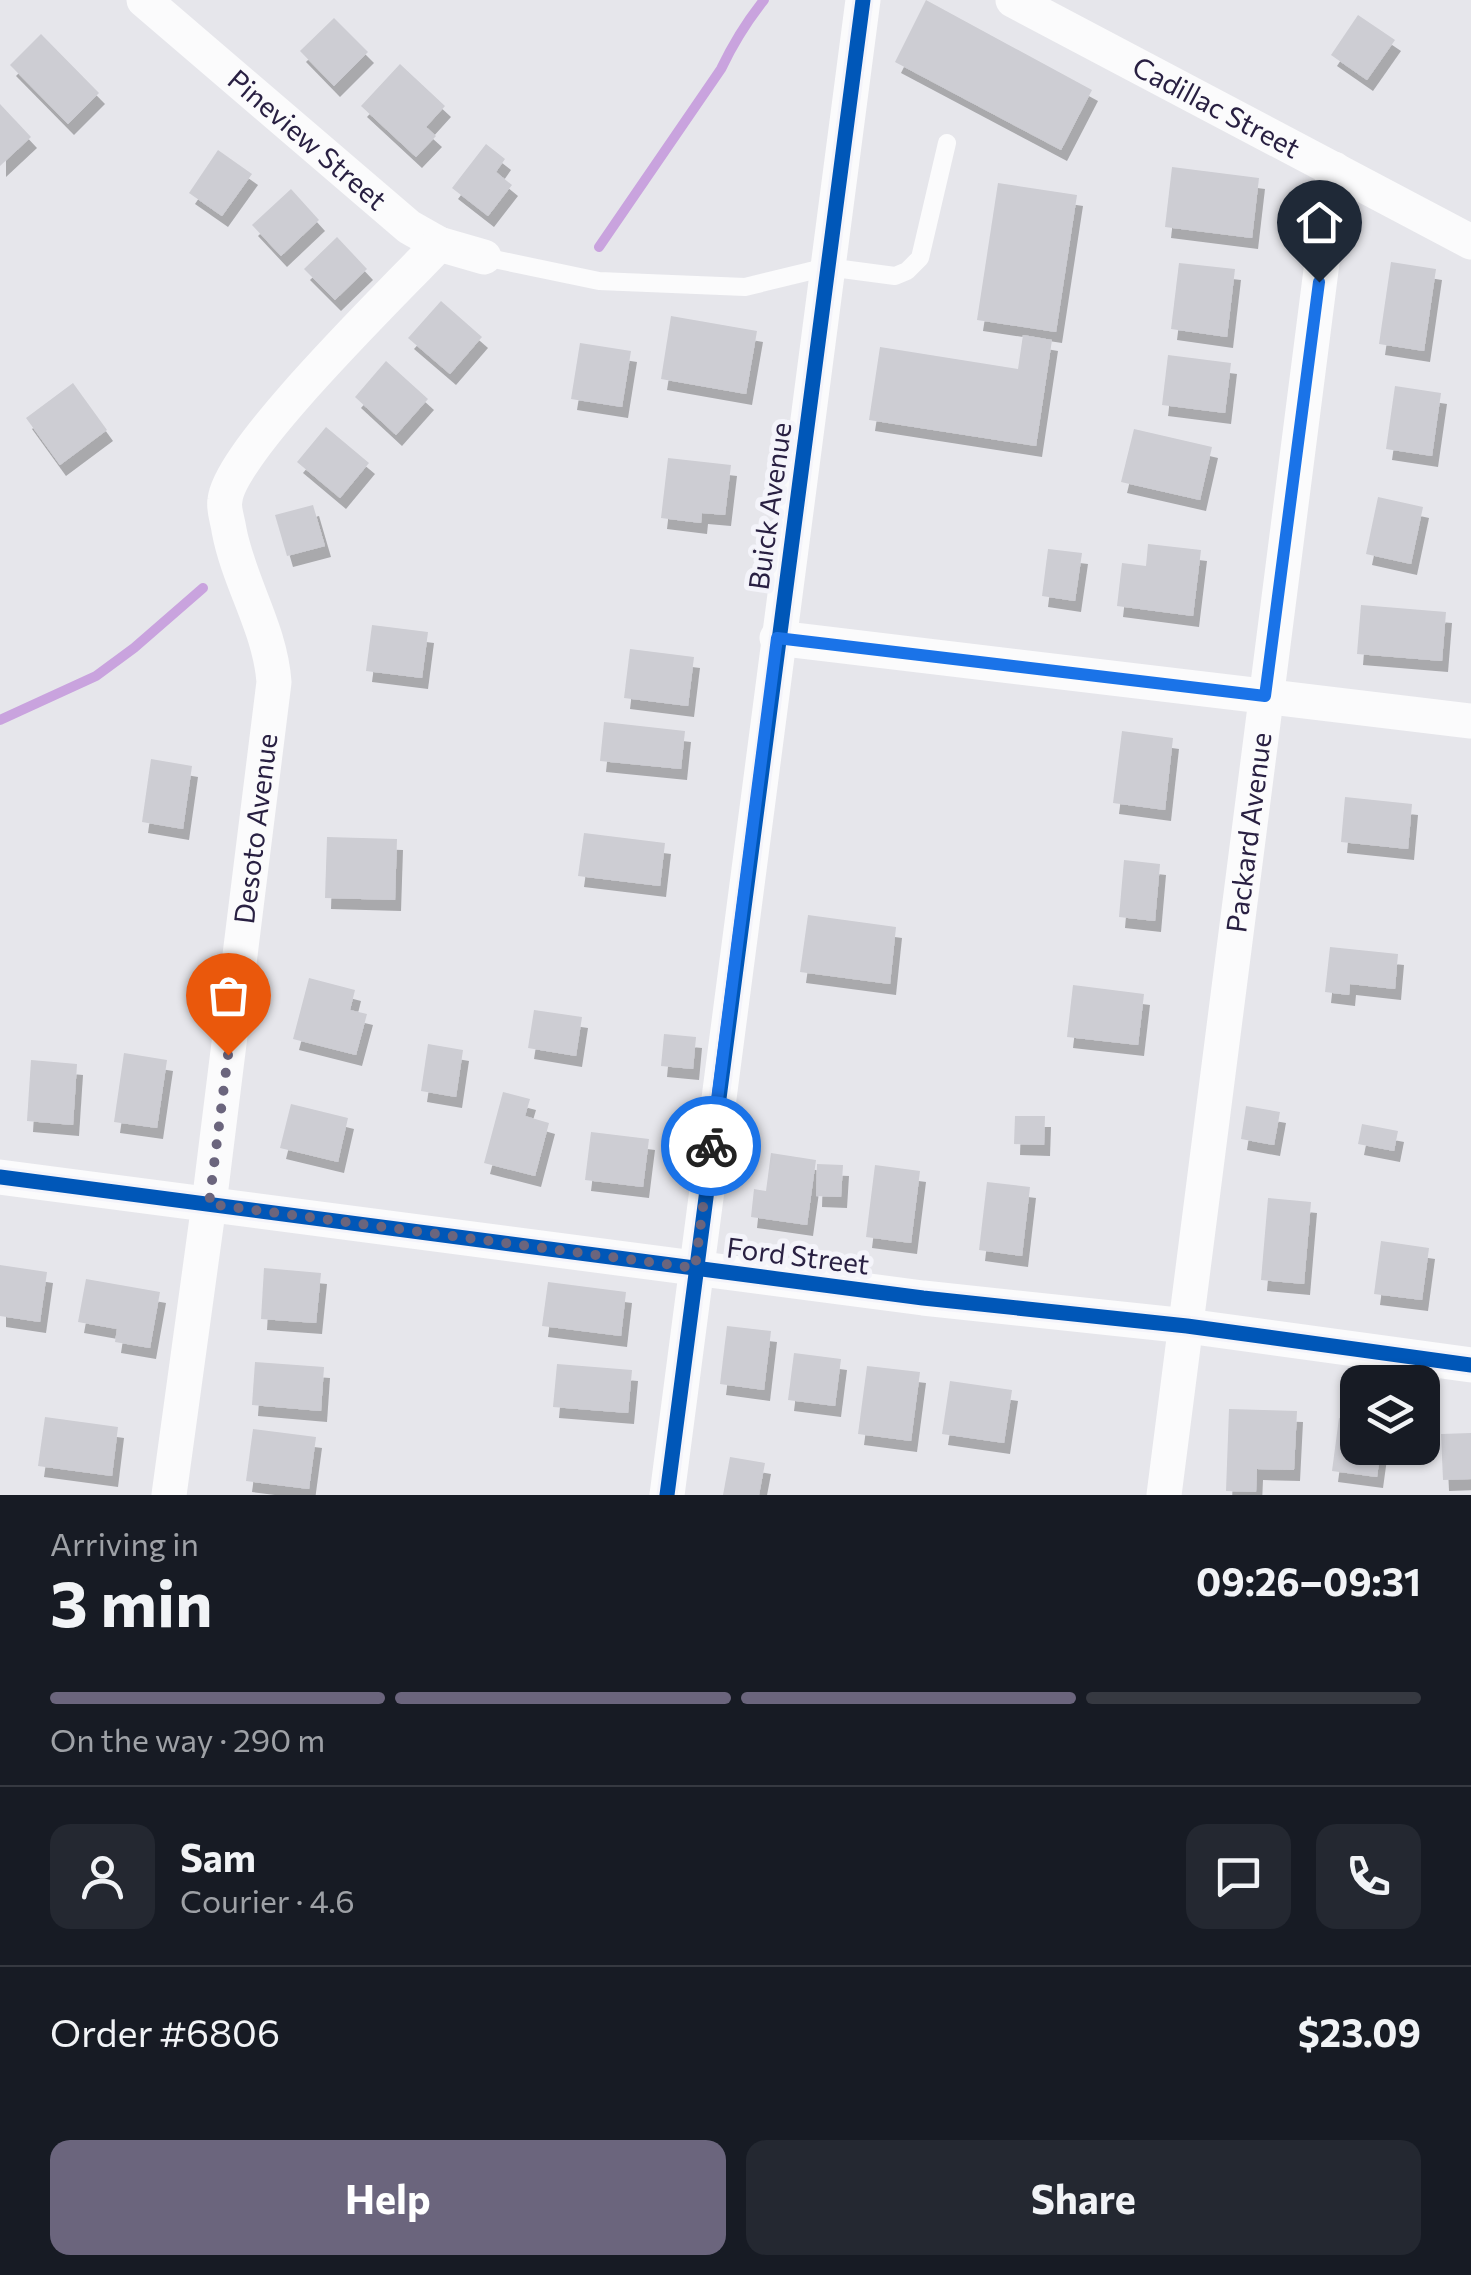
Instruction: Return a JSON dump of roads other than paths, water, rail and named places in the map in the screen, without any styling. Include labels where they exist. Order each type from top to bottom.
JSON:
[{"type":"street","name":"Pineview Street","points":[[144,0],[409,227],[439,244],[484,258]]},
{"type":"street","name":"Buick Avenue","points":[[667,1495],[862,0]]},
{"type":"street","name":"Cadillac Street","points":[[1014,0],[1471,242]]},
{"type":"street","name":"Packard Avenue","points":[[1164,1495],[1334,170]]},
{"type":"street","name":"Desoto Avenue","points":[[168,1495],[209,1204],[274,682],[262,622],[234,557],[224,500],[232,478],[282,410],[439,244]]},
{"type":"street","points":[[777,638],[1471,721]]},
{"type":"street","name":"Ford Street","points":[[0,1177],[1471,1365]]},
{"type":"lane","points":[[484,258],[598,280],[745,287],[827,268],[895,276],[920,258],[948,143]]},
{"type":"waterway","points":[[599,247],[764,0]]},
{"type":"waterway","points":[[0,720],[96,676],[203,588]]}]
